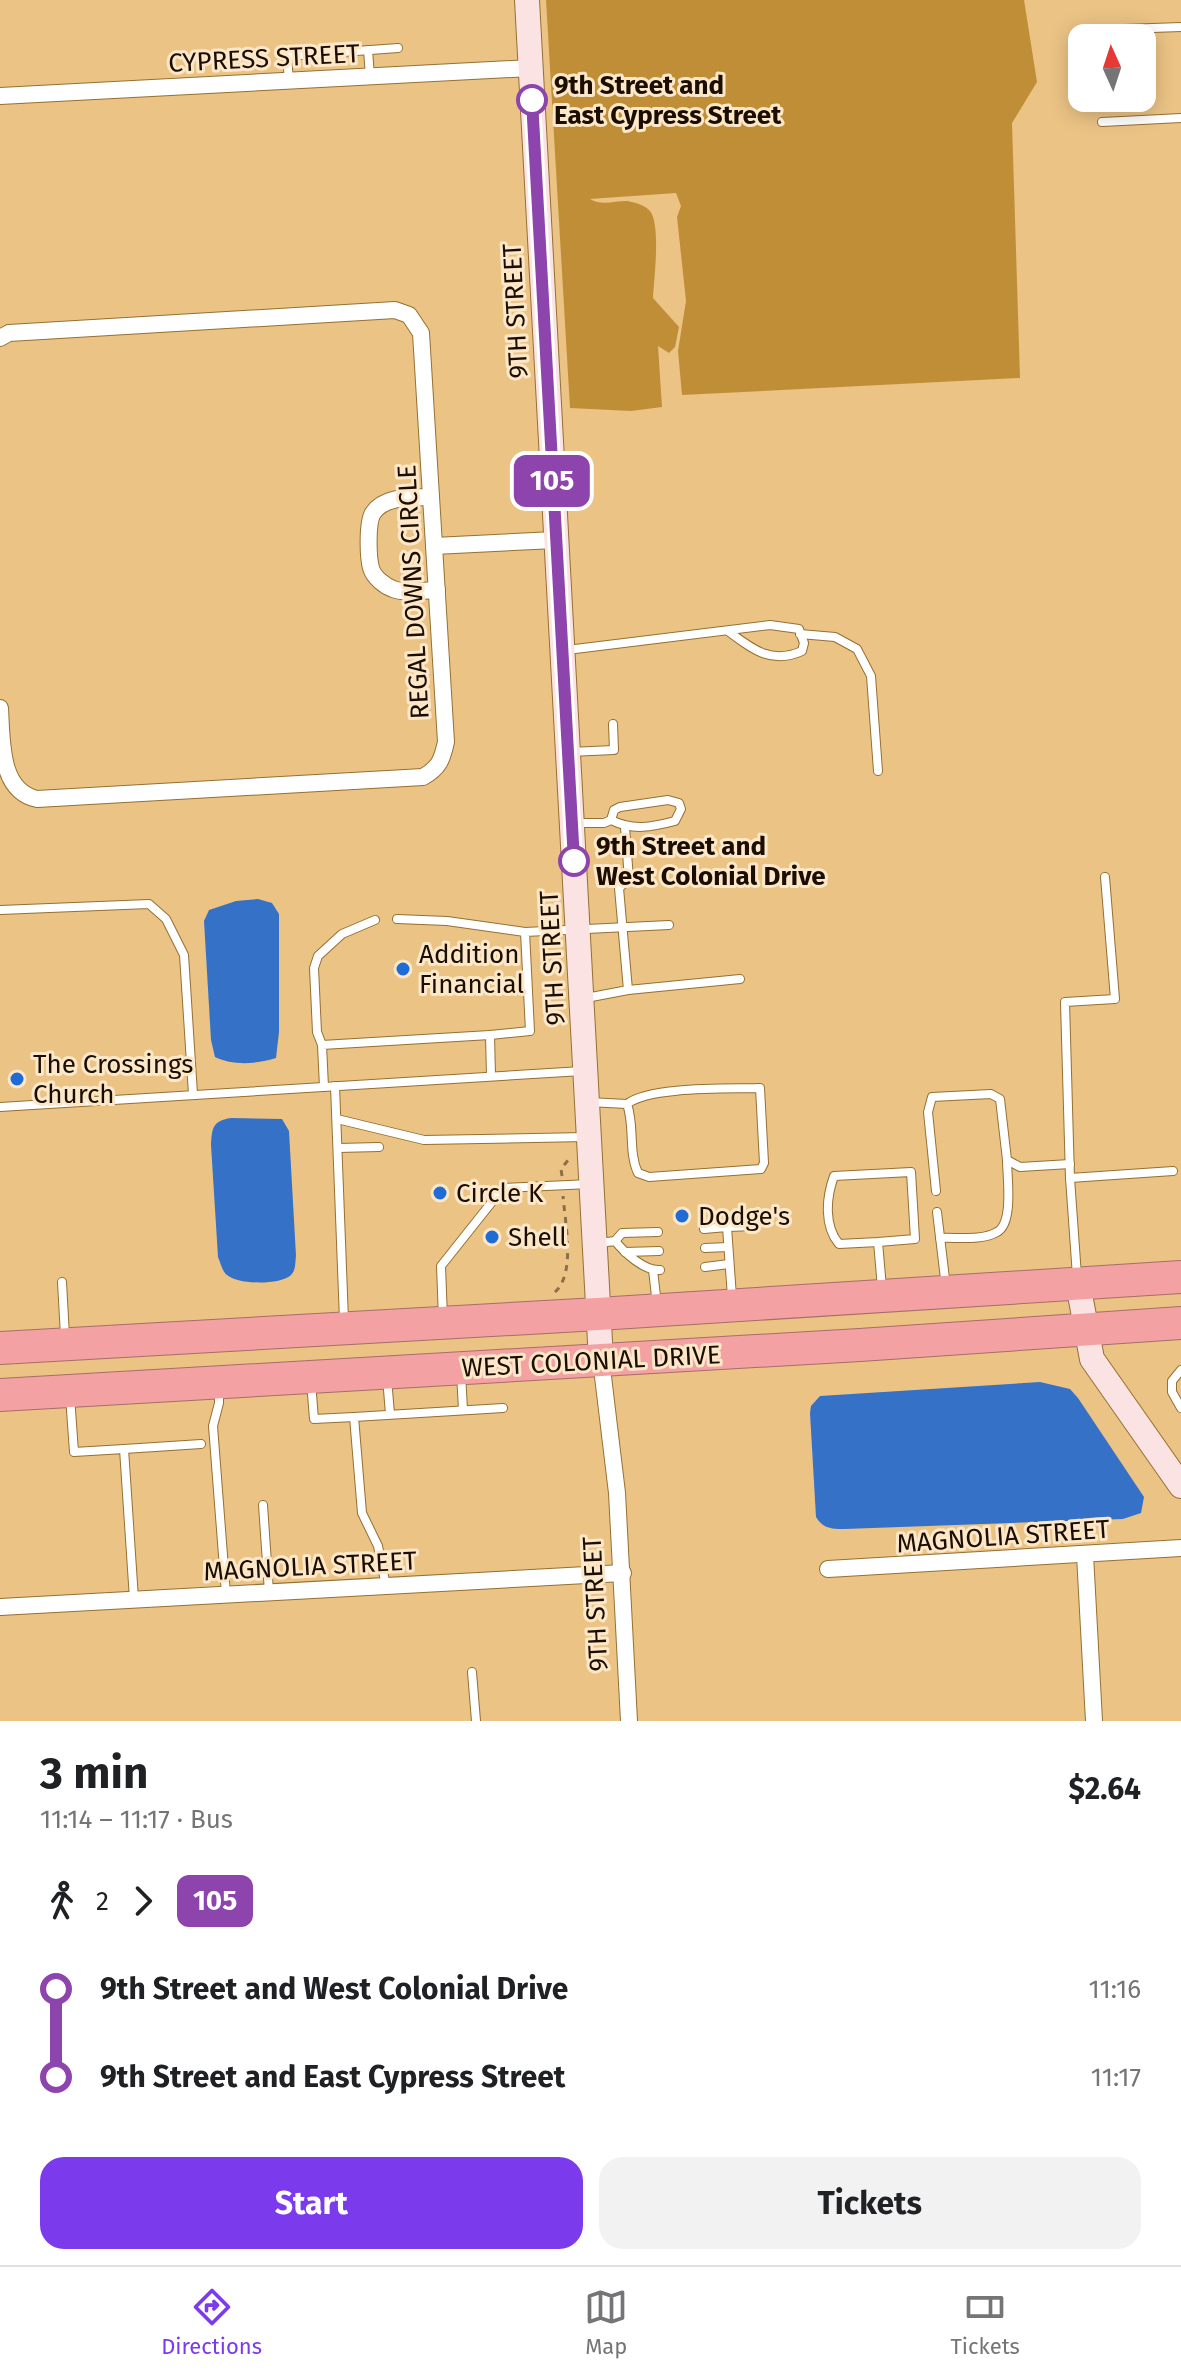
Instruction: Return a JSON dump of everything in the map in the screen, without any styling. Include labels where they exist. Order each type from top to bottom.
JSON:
[{"type":"highway","name":"WEST COLONIAL DRIVE","points":[[0,1348],[657,1311],[1181,1277]]},
{"type":"highway","name":"WEST COLONIAL DRIVE","points":[[0,1394],[1181,1323]]},
{"type":"highway","points":[[70,1391],[75,1372],[148,1340]]},
{"type":"highway","points":[[0,1394],[35,1374],[65,1344]]},
{"type":"street","name":"9TH STREET","points":[[527,0],[591,1184],[605,1242],[598,1314],[617,1493],[629,1721]]},
{"type":"street","name":"CYPRESS STREET","points":[[0,96],[531,68]]},
{"type":"street","name":"REGAL DOWNS CIRCLE","points":[[0,338],[9,333],[395,310],[409,315],[421,333],[446,742],[436,769],[423,777],[37,799],[25,797],[12,789],[4,775],[0,708]]},
{"type":"street","points":[[431,497],[386,502],[373,513],[368,528],[371,569],[380,581],[396,590],[437,590]]},
{"type":"street","points":[[434,546],[555,540]]},
{"type":"street","points":[[1078,1284],[1092,1359],[1181,1486]]},
{"type":"street","name":"MAGNOLIA STREET","points":[[828,1569],[1181,1548]]},
{"type":"street","points":[[1085,1555],[1094,1721]]},
{"type":"street","name":"MAGNOLIA STREET","points":[[0,1607],[623,1573]]},
{"type":"lane","points":[[1156,28],[1181,27]]},
{"type":"lane","points":[[289,81],[287,56],[398,48]]},
{"type":"lane","points":[[368,50],[370,76]]},
{"type":"lane","points":[[1102,122],[1181,118]]},
{"type":"lane","points":[[562,651],[770,625],[799,629],[804,643],[802,651],[786,659],[755,651],[728,631]]},
{"type":"lane","points":[[800,634],[835,637],[857,649],[871,676],[878,771]]},
{"type":"lane","points":[[568,752],[614,750],[613,724]]},
{"type":"lane","points":[[572,823],[604,823],[611,820],[625,827],[650,827],[675,821],[681,809],[679,803],[668,800],[620,807],[614,810],[611,820]]},
{"type":"lane","points":[[625,827],[629,879],[619,888],[628,990]]},
{"type":"lane","points":[[1078,1284],[1070,1178],[1065,1002],[1115,999],[1105,877]]},
{"type":"lane","points":[[0,910],[149,904],[166,919],[184,955],[193,1094]]},
{"type":"lane","points":[[397,919],[447,921],[525,932],[669,925]]},
{"type":"lane","points":[[324,1087],[314,968],[318,956],[342,934],[375,920]]},
{"type":"lane","points":[[322,1045],[530,1031],[525,932]]},
{"type":"lane","points":[[582,999],[628,990],[740,979]]},
{"type":"lane","points":[[490,1035],[491,1076]]},
{"type":"lane","points":[[0,1107],[586,1071]]},
{"type":"lane","points":[[335,1086],[345,1329]]},
{"type":"lane","points":[[587,1102],[627,1104],[636,1096],[760,1088],[764,1163],[761,1169],[649,1177],[638,1173],[634,1165],[631,1114],[627,1104]]},
{"type":"lane","points":[[936,1191],[928,1112],[932,1097],[991,1094],[1000,1099],[1007,1160],[1006,1222],[997,1232],[981,1236],[940,1238]]},
{"type":"lane","points":[[337,1119],[424,1140],[589,1137]]},
{"type":"lane","points":[[338,1148],[379,1147]]},
{"type":"lane","points":[[1007,1160],[1020,1167],[1070,1164]]},
{"type":"lane","points":[[1070,1178],[1173,1171]]},
{"type":"lane","points":[[911,1172],[915,1239],[878,1242],[839,1244],[830,1233],[828,1194],[834,1176],[911,1172]]},
{"type":"lane","points":[[444,1323],[441,1266],[503,1188],[591,1184]]},
{"type":"lane","points":[[937,1212],[946,1293]]},
{"type":"lane","points":[[704,1229],[756,1226]]},
{"type":"lane","points":[[727,1227],[732,1306]]},
{"type":"lane","points":[[605,1242],[622,1233],[658,1232]]},
{"type":"lane","points":[[605,1242],[657,1270],[657,1311]]},
{"type":"lane","points":[[878,1242],[882,1297]]},
{"type":"lane","points":[[705,1248],[728,1247]]},
{"type":"lane","points":[[624,1252],[659,1251]]},
{"type":"lane","points":[[705,1267],[729,1264]]},
{"type":"lane","points":[[62,1282],[65,1344]]},
{"type":"lane","points":[[461,1368],[463,1410]]},
{"type":"lane","points":[[1180,1405],[1172,1392],[1172,1381],[1181,1370]]},
{"type":"lane","points":[[387,1373],[390,1414]]},
{"type":"lane","points":[[311,1377],[314,1419],[503,1408]]},
{"type":"lane","points":[[218,1383],[219,1403],[213,1426],[226,1594]]},
{"type":"lane","points":[[70,1391],[74,1452],[201,1444]]},
{"type":"lane","points":[[354,1417],[362,1513],[378,1546],[386,1586]]},
{"type":"lane","points":[[124,1449],[134,1599]]},
{"type":"lane","points":[[263,1505],[269,1592]]},
{"type":"lane","points":[[472,1672],[476,1721]]},
{"type":"shaded area","points":[[546,0],[1024,0],[1037,82],[1012,123],[1020,378],[682,395],[678,351],[686,301],[677,217],[681,206],[676,193],[590,199],[603,203],[636,203],[648,209],[653,218],[656,253],[653,298],[679,327],[675,347],[669,353],[658,346],[662,407],[631,411],[570,408]]},
{"type":"water","points":[[258,899],[272,903],[279,914],[279,1032],[276,1058],[253,1063],[229,1062],[215,1057],[211,1040],[204,921],[209,910],[236,901]]},
{"type":"water","points":[[231,1118],[282,1119],[289,1131],[296,1256],[294,1271],[278,1281],[240,1281],[232,1278],[224,1271],[218,1257],[211,1139],[217,1123]]},
{"type":"water","points":[[1040,1382],[1070,1389],[1078,1398],[1144,1497],[1141,1513],[1123,1519],[845,1529],[825,1526],[816,1517],[810,1413],[811,1406],[820,1396]]},
{"type":"bus line","name":"105","points":[[532,100],[574,861]]},
{"type":"place","name":"9th Street and East Cypress Street","points":[[532,100]]},
{"type":"place","name":"9th Street and West Colonial Drive","points":[[574,861]]},
{"type":"place","name":"Addition Financial","points":[[403,969]]},
{"type":"place","name":"The Crossings Church","points":[[17,1079]]},
{"type":"place","name":"Circle K","points":[[440,1193]]},
{"type":"place","name":"Dodge's","points":[[682,1216]]},
{"type":"place","name":"Shell","points":[[492,1237]]}]
